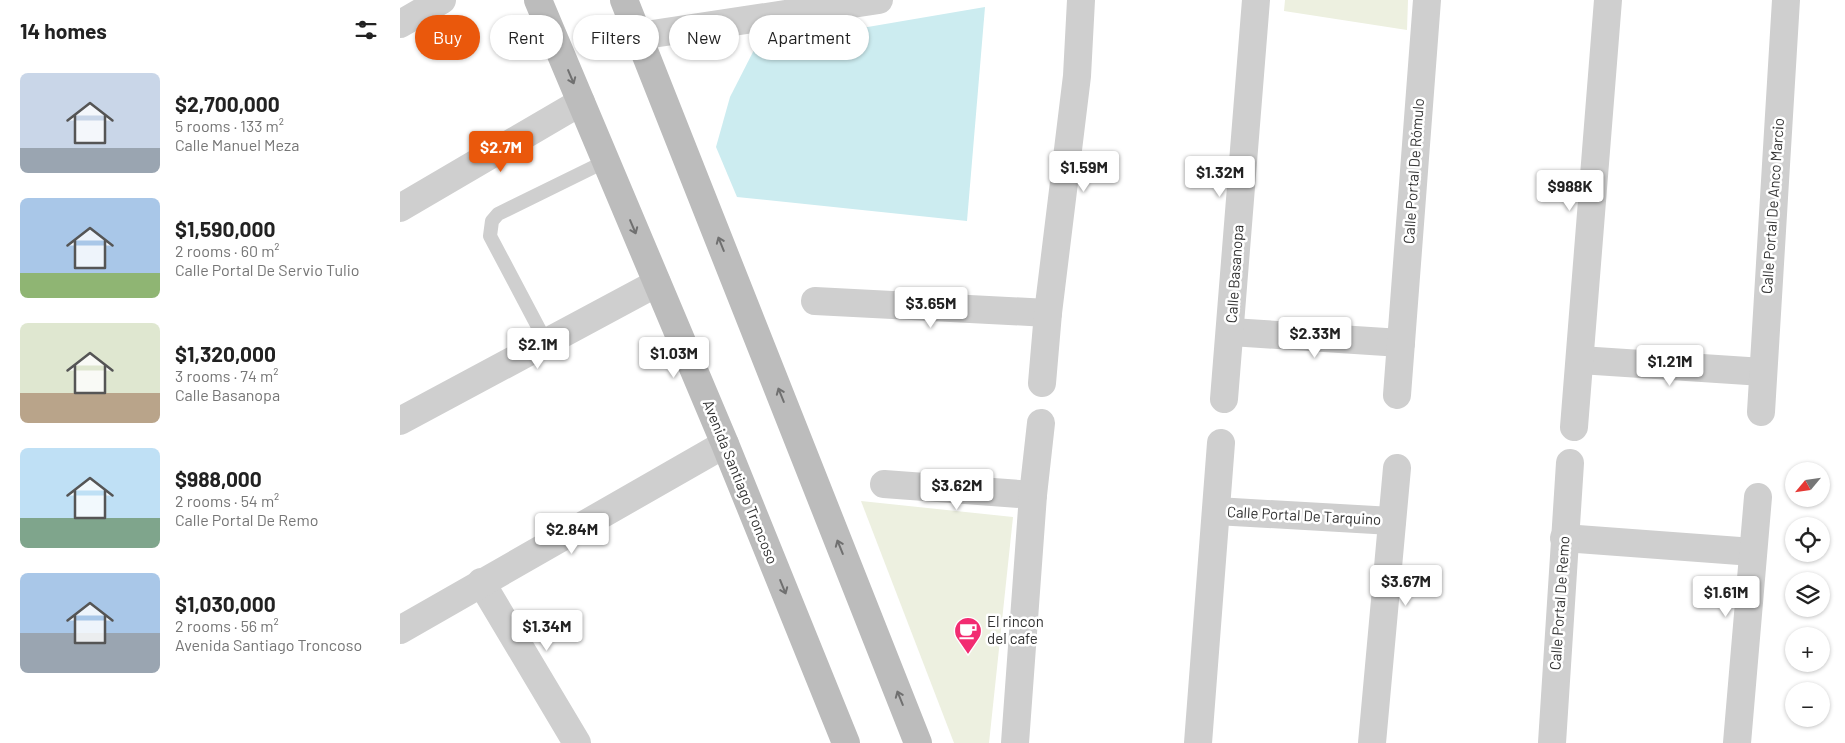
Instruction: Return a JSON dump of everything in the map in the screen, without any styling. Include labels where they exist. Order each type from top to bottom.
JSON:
[{"type":"main road","name":"Avenida Santiago Troncoso","points":[[538,0],[725,444],[846,743]]},
{"type":"main road","points":[[624,0],[630,15]]},
{"type":"main road","points":[[648,60],[918,743]]},
{"type":"street","points":[[400,24],[442,0]]},
{"type":"street","points":[[659,33],[879,0]]},
{"type":"street","points":[[1042,383],[1048,314],[1077,76],[1081,0]]},
{"type":"street","name":"Calle Basanopa","points":[[1224,399],[1231,332],[1256,0]]},
{"type":"street","name":"Calle Portal De Rómulo","points":[[1398,395],[1427,0]]},
{"type":"street","points":[[1574,427],[1608,0]]},
{"type":"street","name":"Calle Portal De Anco Marcio","points":[[1761,412],[1786,0]]},
{"type":"street","points":[[400,208],[581,102]]},
{"type":"street","points":[[400,421],[657,283]]},
{"type":"street","points":[[815,301],[1048,314]]},
{"type":"street","points":[[1231,332],[1401,343]]},
{"type":"street","points":[[1580,360],[1763,372]]},
{"type":"street","points":[[1016,743],[1033,495],[1041,422]]},
{"type":"street","points":[[1198,743],[1221,443]]},
{"type":"street","points":[[400,630],[725,444]]},
{"type":"street","name":"Calle Portal De Remo","points":[[1552,743],[1570,463]]},
{"type":"street","name":"Calle Portal De Tarquino","points":[[1372,743],[1396,468]]},
{"type":"street","points":[[884,484],[1033,495]]},
{"type":"street","points":[[1737,743],[1758,497]]},
{"type":"street","name":"Calle Portal De Tarquino","points":[[1216,510],[1392,521]]},
{"type":"street","points":[[1564,538],[1753,552]]},
{"type":"street","points":[[481,582],[577,743]]},
{"type":"lane","points":[[546,342],[490,236],[490,227],[498,214],[606,161]]},
{"type":"green space","points":[[1285,0],[1408,0],[1407,30],[1284,11]]},
{"type":"green space","points":[[861,501],[1013,517],[989,743],[954,743]]},
{"type":"water","points":[[985,7],[967,221],[737,197],[716,147],[730,97],[749,60],[869,60],[869,27]]},
{"type":"place","name":"El rincon del cafe","points":[[968,655]]}]
